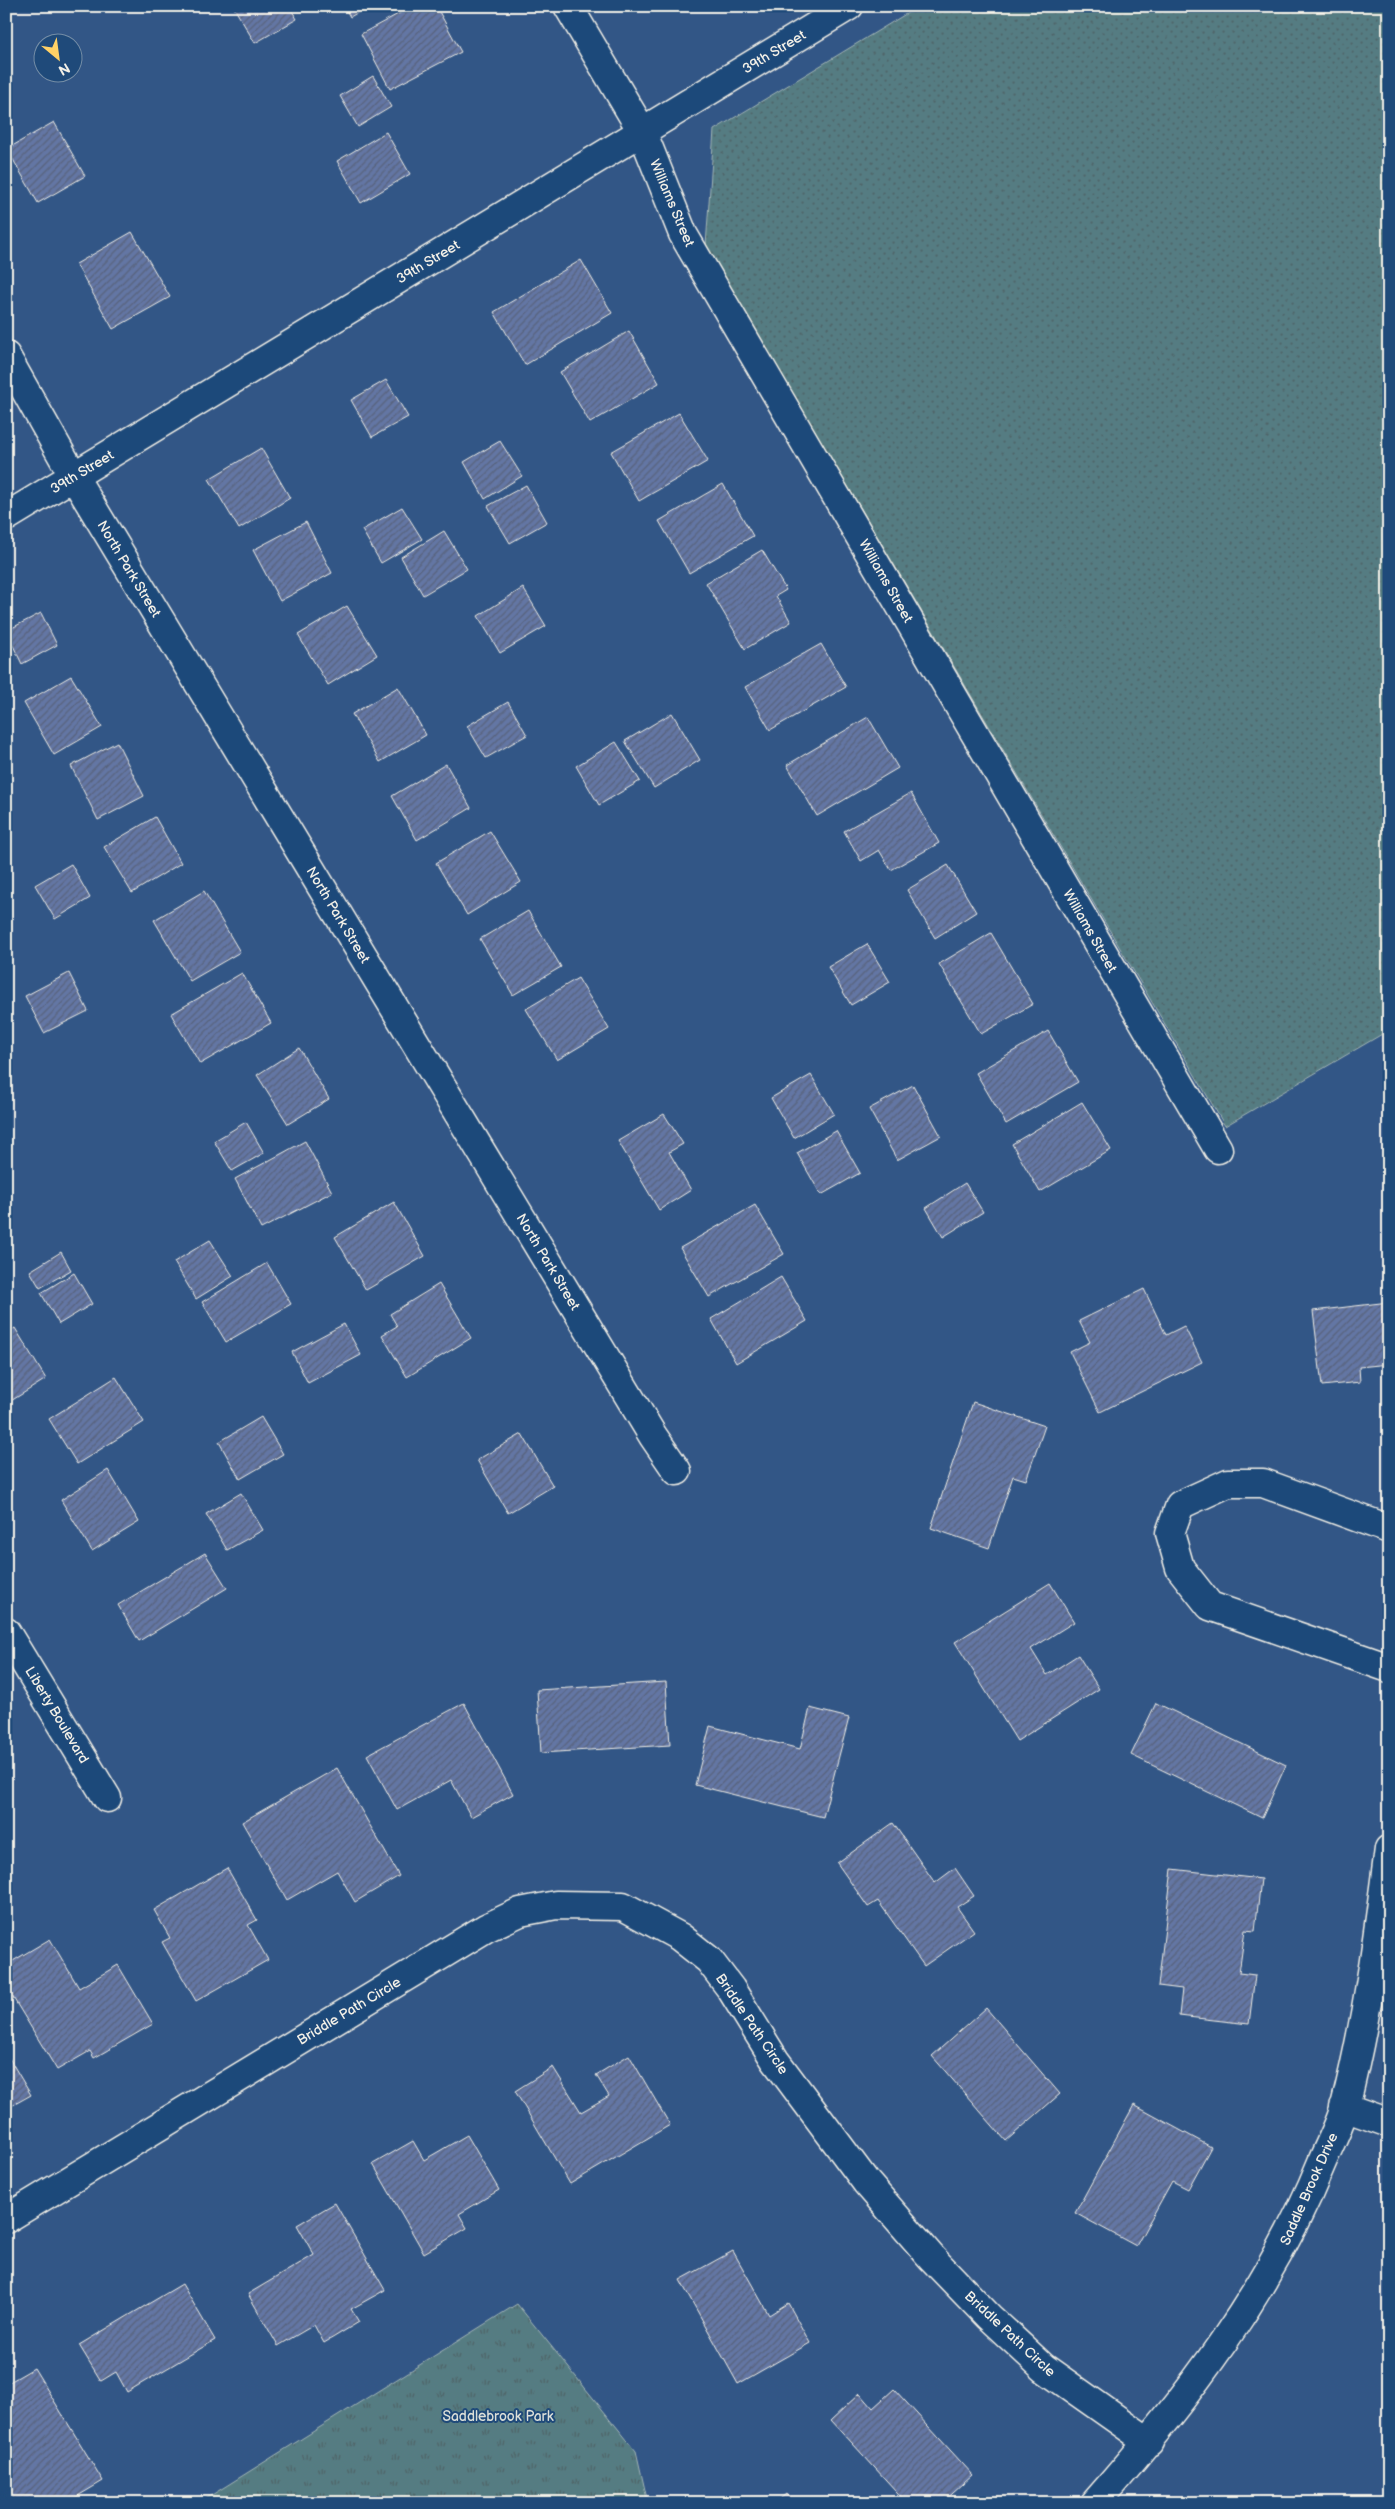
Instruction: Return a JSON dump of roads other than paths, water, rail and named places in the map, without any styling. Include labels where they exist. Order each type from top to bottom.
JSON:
[{"type":"street","name":"Williams Street","points":[[568,6],[642,131],[683,234],[1218,1149]]},
{"type":"street","name":"39th Street","points":[[6,517],[849,6]]},
{"type":"street","name":"North Park Street","points":[[6,356],[74,477],[652,1436],[677,1471]]},
{"type":"street","points":[[1389,1529],[1263,1484],[1228,1482],[1180,1505],[1170,1533],[1180,1568],[1210,1606],[1389,1668]]},
{"type":"street","name":"Liberty Boulevard","points":[[6,1632],[107,1798]]},
{"type":"street","name":"Saddle Brook Drive","points":[[1095,2503],[1149,2442],[1235,2326],[1282,2251],[1304,2208],[1344,2107],[1373,1975],[1389,1849]]},
{"type":"street","name":"Briddle Path Circle","points":[[6,2219],[486,1928],[520,1912],[556,1905],[623,1906],[680,1937],[709,1960],[731,1990],[775,2060],[866,2182],[932,2258],[989,2317],[1044,2368],[1149,2442]]},
{"type":"street","points":[[1344,2107],[1389,2123]]},
{"type":"park label","name":"Saddlebrook Park","points":[[498,2416]]}]
